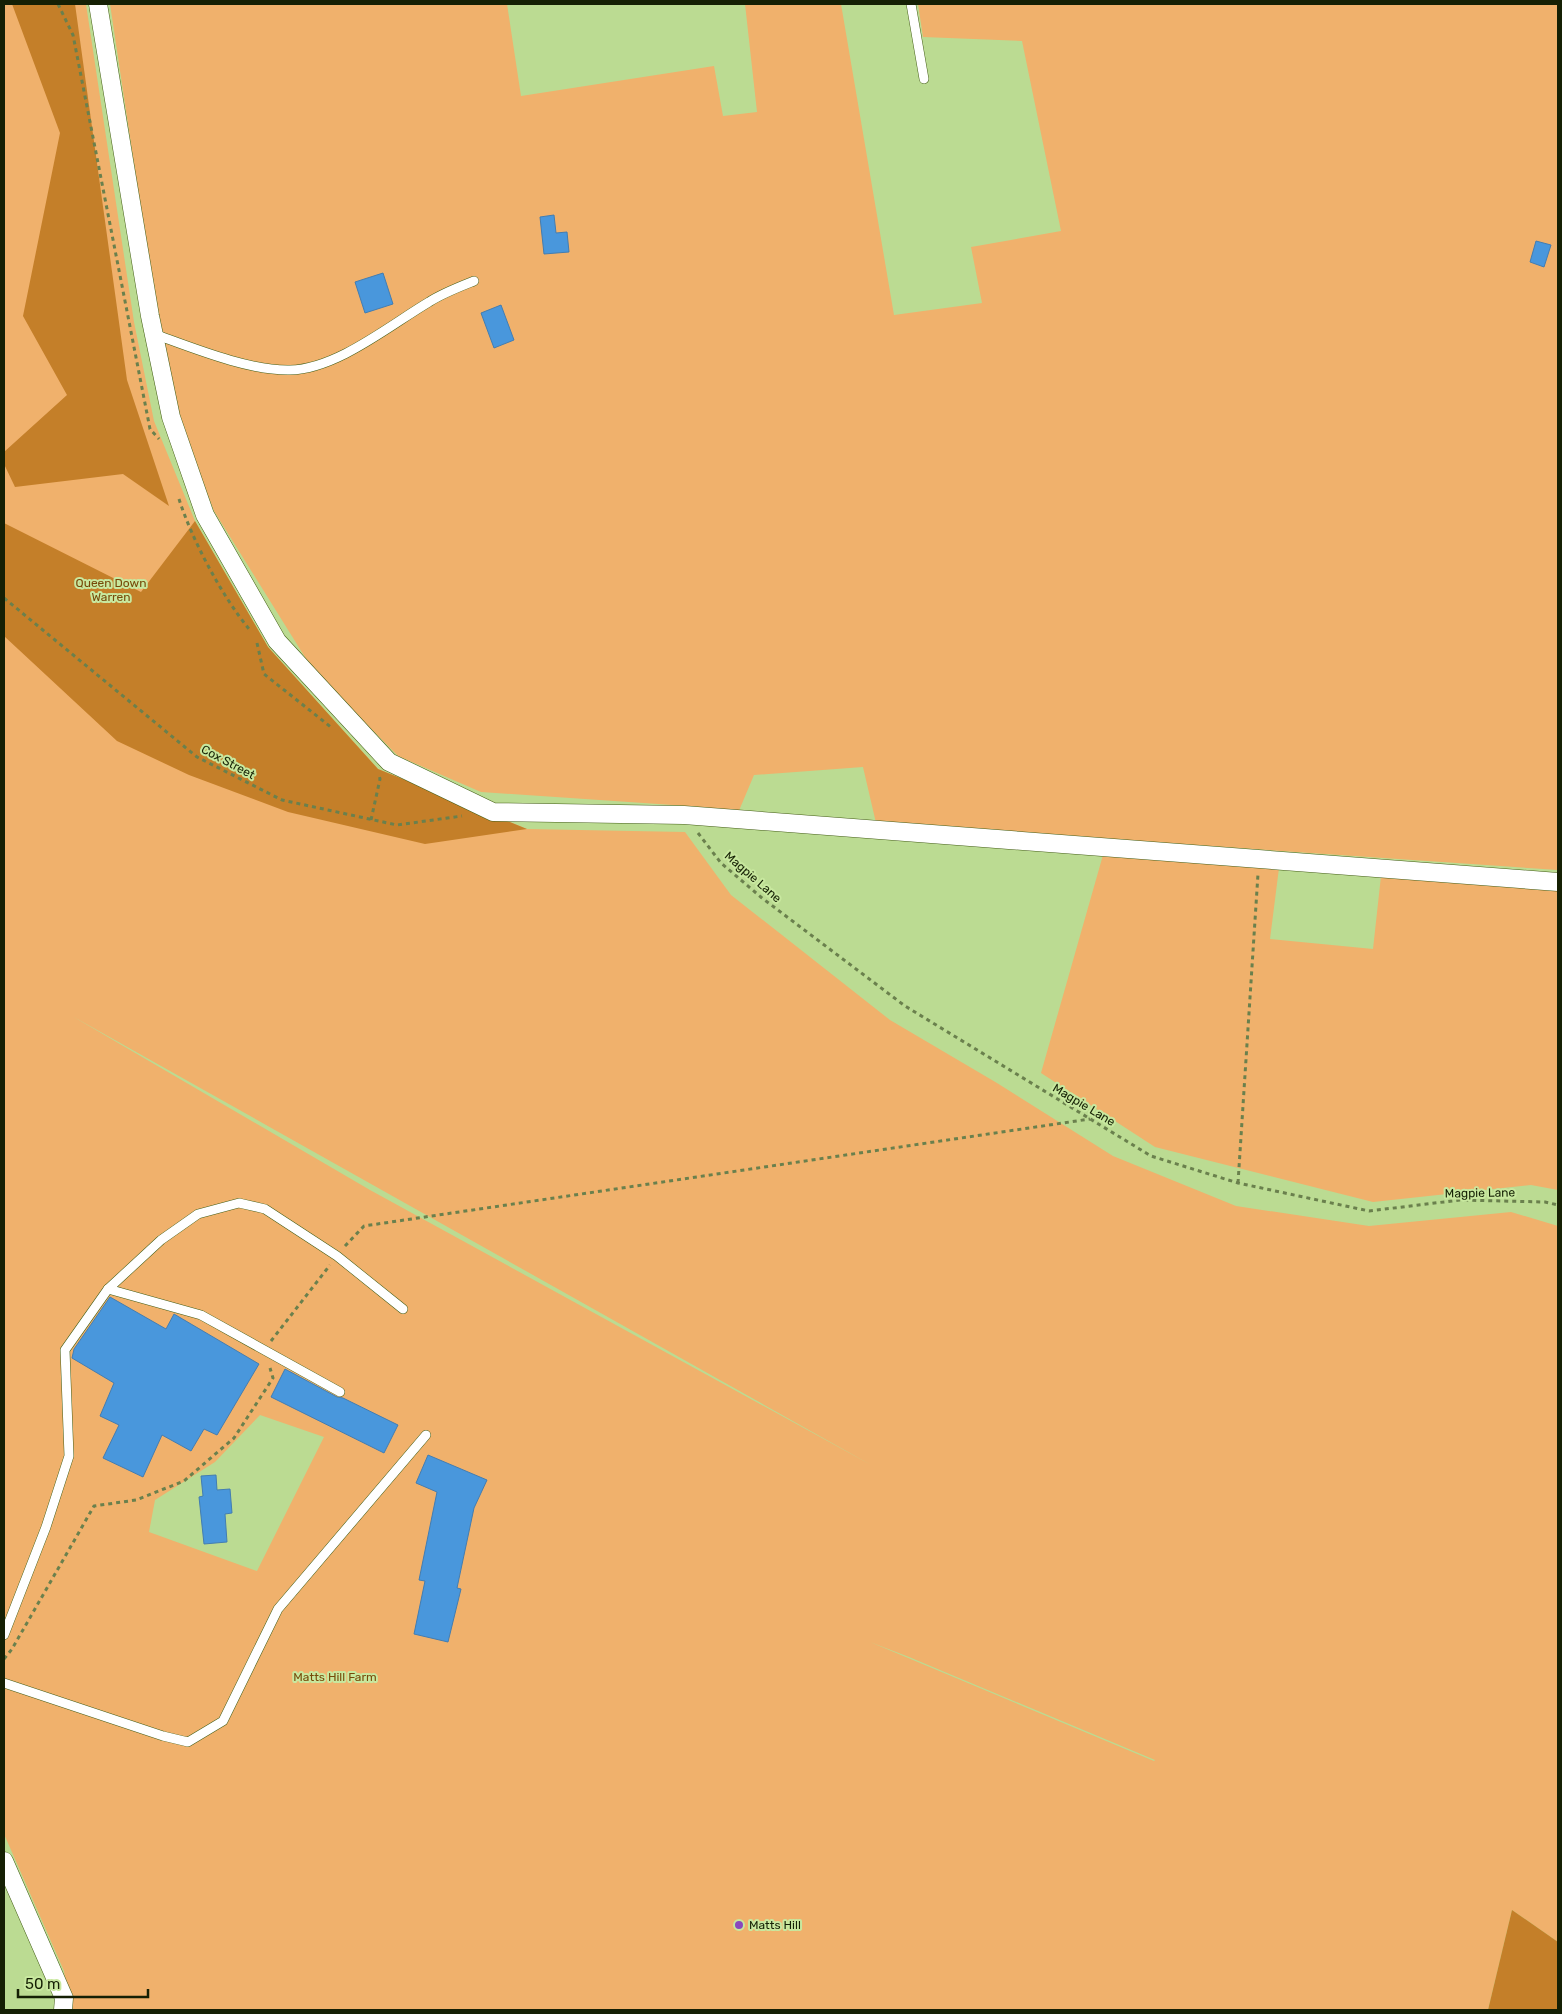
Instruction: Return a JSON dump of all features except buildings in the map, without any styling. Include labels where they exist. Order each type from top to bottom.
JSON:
[{"type":"street","points":[[98,4],[154,334],[171,417],[205,515],[277,640],[388,762],[493,812],[684,815],[1558,882]]},
{"type":"street","points":[[4,1861],[64,1998],[63,2010]]},
{"type":"lane","points":[[911,4],[924,79]]},
{"type":"lane","points":[[154,334],[217,356],[266,368],[290,370],[309,368],[346,352],[431,300],[474,280]]},
{"type":"lane","points":[[4,1636],[46,1527],[69,1456],[65,1350],[108,1289],[161,1240],[198,1214],[239,1203],[265,1209],[337,1256],[403,1309]]},
{"type":"lane","points":[[108,1289],[201,1315],[340,1392]]},
{"type":"lane","points":[[4,1683],[162,1736],[188,1742],[223,1721],[278,1609],[426,1435]]},
{"type":"path","name":"Cox Street","points":[[4,598],[197,757],[282,800],[397,825],[464,816]]},
{"type":"path","name":"Magpie Lane","points":[[684,815],[728,869],[762,898],[905,1006],[1151,1156],[1238,1183],[1369,1211],[1460,1200],[1545,1202],[1558,1205]]},
{"type":"path","points":[[1238,1183],[1259,859]]},
{"type":"path","points":[[4,1659],[12,1649],[94,1506],[136,1500],[184,1481],[234,1438],[273,1378],[264,1351],[337,1256],[364,1226],[1090,1119]]},
{"type":"green space","points":[[4,4],[86,4],[134,322],[154,421],[195,521],[268,647],[378,769],[527,829],[685,832],[731,895],[890,1020],[997,1083],[1113,1156],[1236,1206],[1369,1226],[1511,1212],[1558,1226],[1558,1942],[1512,1910],[1488,2010],[69,2010],[64,1971],[4,1834]],"holes":[[[72,1016],[873,1466],[370,1190]],[[260,1415],[324,1437],[257,1571],[149,1532],[155,1500],[215,1462]],[[870,1642],[1155,1760],[1154,1761]]]},
{"type":"green space","points":[[12,4],[75,4],[127,380],[169,506],[123,474],[15,487],[4,464],[4,452],[67,395],[23,316],[60,133]]},
{"type":"green space","points":[[110,4],[507,4],[521,96],[714,66],[723,116],[757,112],[745,4],[841,4],[894,315],[982,303],[971,247],[1061,231],[1022,41],[923,37],[918,4],[1558,4],[1558,870],[876,823],[863,767],[754,775],[738,813],[702,807],[481,792],[398,756],[313,670],[214,511],[178,419],[149,264]]},
{"type":"green space","name":"Queen Down Warren","points":[[195,521],[268,647],[378,769],[527,829],[425,844],[288,812],[189,775],[117,741],[4,636],[4,523],[141,592]]},
{"type":"green space","points":[[1103,855],[1279,868],[1270,939],[1373,949],[1381,876],[1558,890],[1558,1190],[1531,1185],[1373,1202],[1155,1147],[1041,1073]]},
{"type":"green space","points":[[1512,1910],[1558,1942],[1558,2010],[1488,2010]]},
{"type":"place","name":"Matts Hill","points":[[739,1925]]},
{"type":"park label","name":"Matts Hill Farm","points":[[335,1677]]}]
